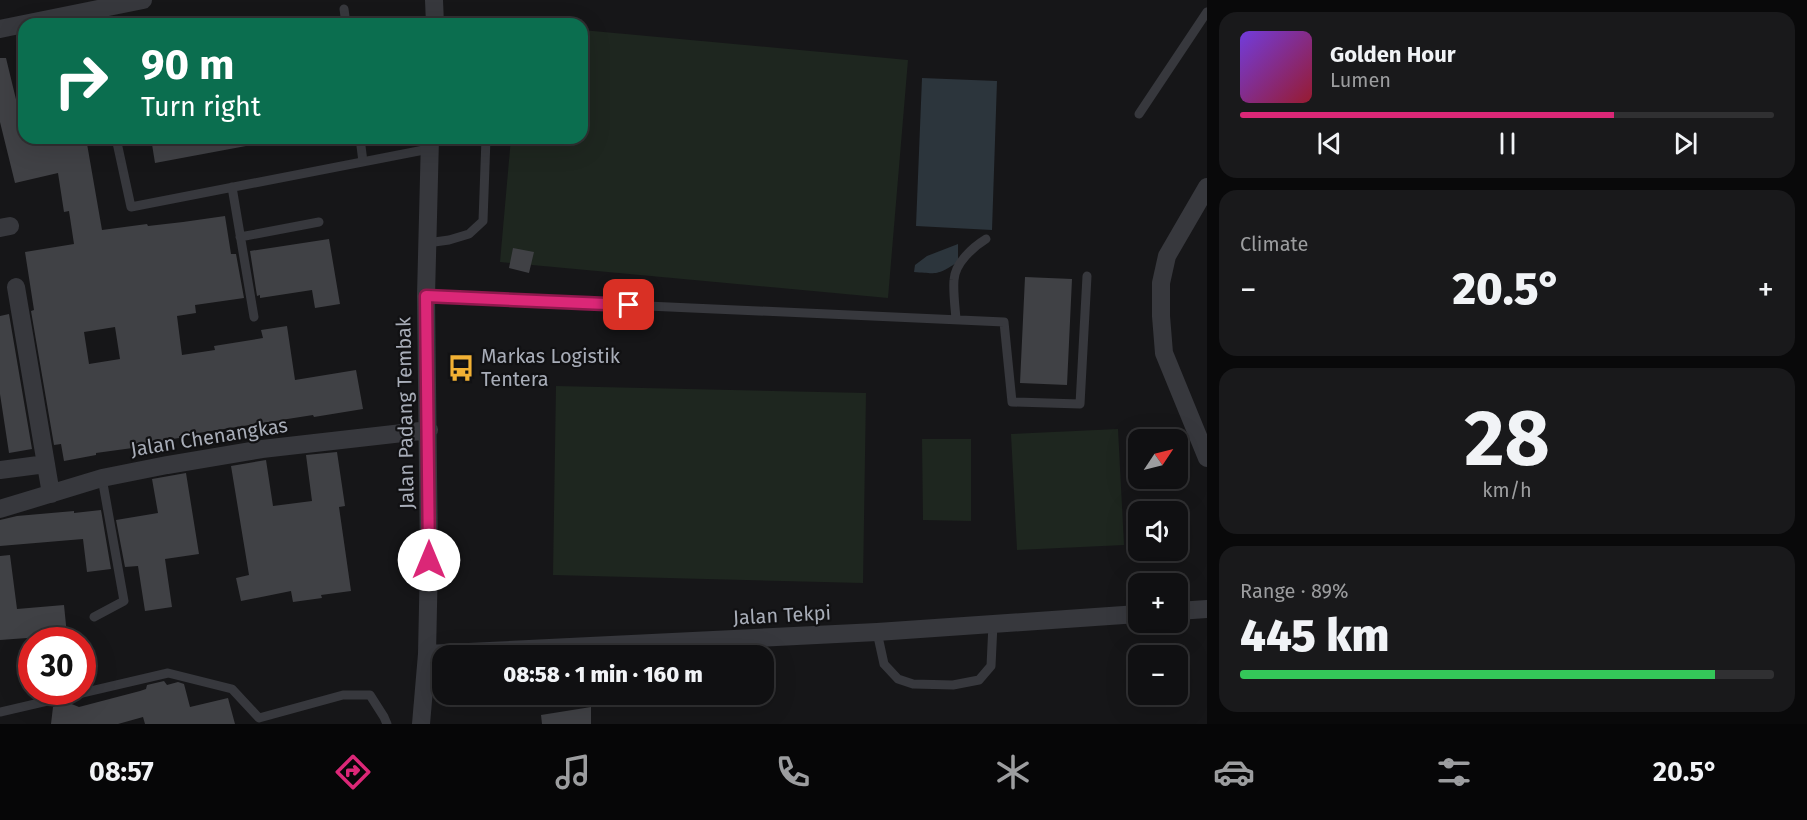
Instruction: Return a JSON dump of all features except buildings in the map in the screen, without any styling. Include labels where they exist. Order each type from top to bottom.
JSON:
[{"type":"street","points":[[49,18],[106,4],[143,0]]},
{"type":"street","points":[[434,0],[435,18]]},
{"type":"street","points":[[0,29],[18,25]]},
{"type":"street","name":"Jalan Padang Tembak","points":[[421,724],[427,654],[429,560],[426,296],[430,144]]},
{"type":"street","points":[[1207,187],[1167,256],[1161,283],[1161,316],[1164,353],[1207,458]]},
{"type":"street","points":[[16,287],[51,494]]},
{"type":"street","name":"Jalan Chenangkas","points":[[0,509],[102,478],[167,465],[262,449],[429,430]]},
{"type":"street","points":[[0,471],[46,464]]},
{"type":"street","points":[[1188,610],[1207,609]]},
{"type":"street","name":"Jalan Tekpi","points":[[427,654],[877,633],[1128,615]]},
{"type":"lane","points":[[344,9],[345,18]]},
{"type":"lane","points":[[1138,114],[1207,12]]},
{"type":"lane","points":[[117,144],[131,207],[363,162],[430,144]]},
{"type":"lane","points":[[361,144],[363,162]]},
{"type":"lane","points":[[427,243],[469,234],[483,220],[486,144]]},
{"type":"lane","points":[[232,187],[254,317]]},
{"type":"lane","points":[[240,237],[319,222]]},
{"type":"lane","points":[[956,319],[954,278],[967,255],[986,239]]},
{"type":"lane","points":[[426,296],[1004,322],[1012,402],[1080,404],[1087,276]]},
{"type":"lane","points":[[94,616],[124,601],[102,478]]},
{"type":"lane","points":[[877,633],[884,664],[898,679],[913,684],[953,685],[979,680],[991,666],[993,624]]},
{"type":"lane","points":[[0,712],[168,673],[232,689],[259,718],[343,695],[370,695],[387,724]]},
{"type":"shaded area","points":[[588,31],[908,60],[888,298],[500,262],[510,144],[588,144]]},
{"type":"shaded area","points":[[922,78],[997,81],[992,230],[916,226]]},
{"type":"shaded area","points":[[958,244],[958,262],[937,273],[914,272],[915,265],[927,256]]},
{"type":"shaded area","points":[[556,386],[866,393],[863,583],[553,575]]},
{"type":"shaded area","points":[[1118,429],[1124,545],[1017,550],[1011,434]]},
{"type":"shaded area","points":[[922,439],[971,439],[971,521],[923,520]]},
{"type":"place","name":"Markas Logistik Tentera","points":[[461,368]]},
{"type":"route","points":[[429,560],[426,296],[629,305]]}]
